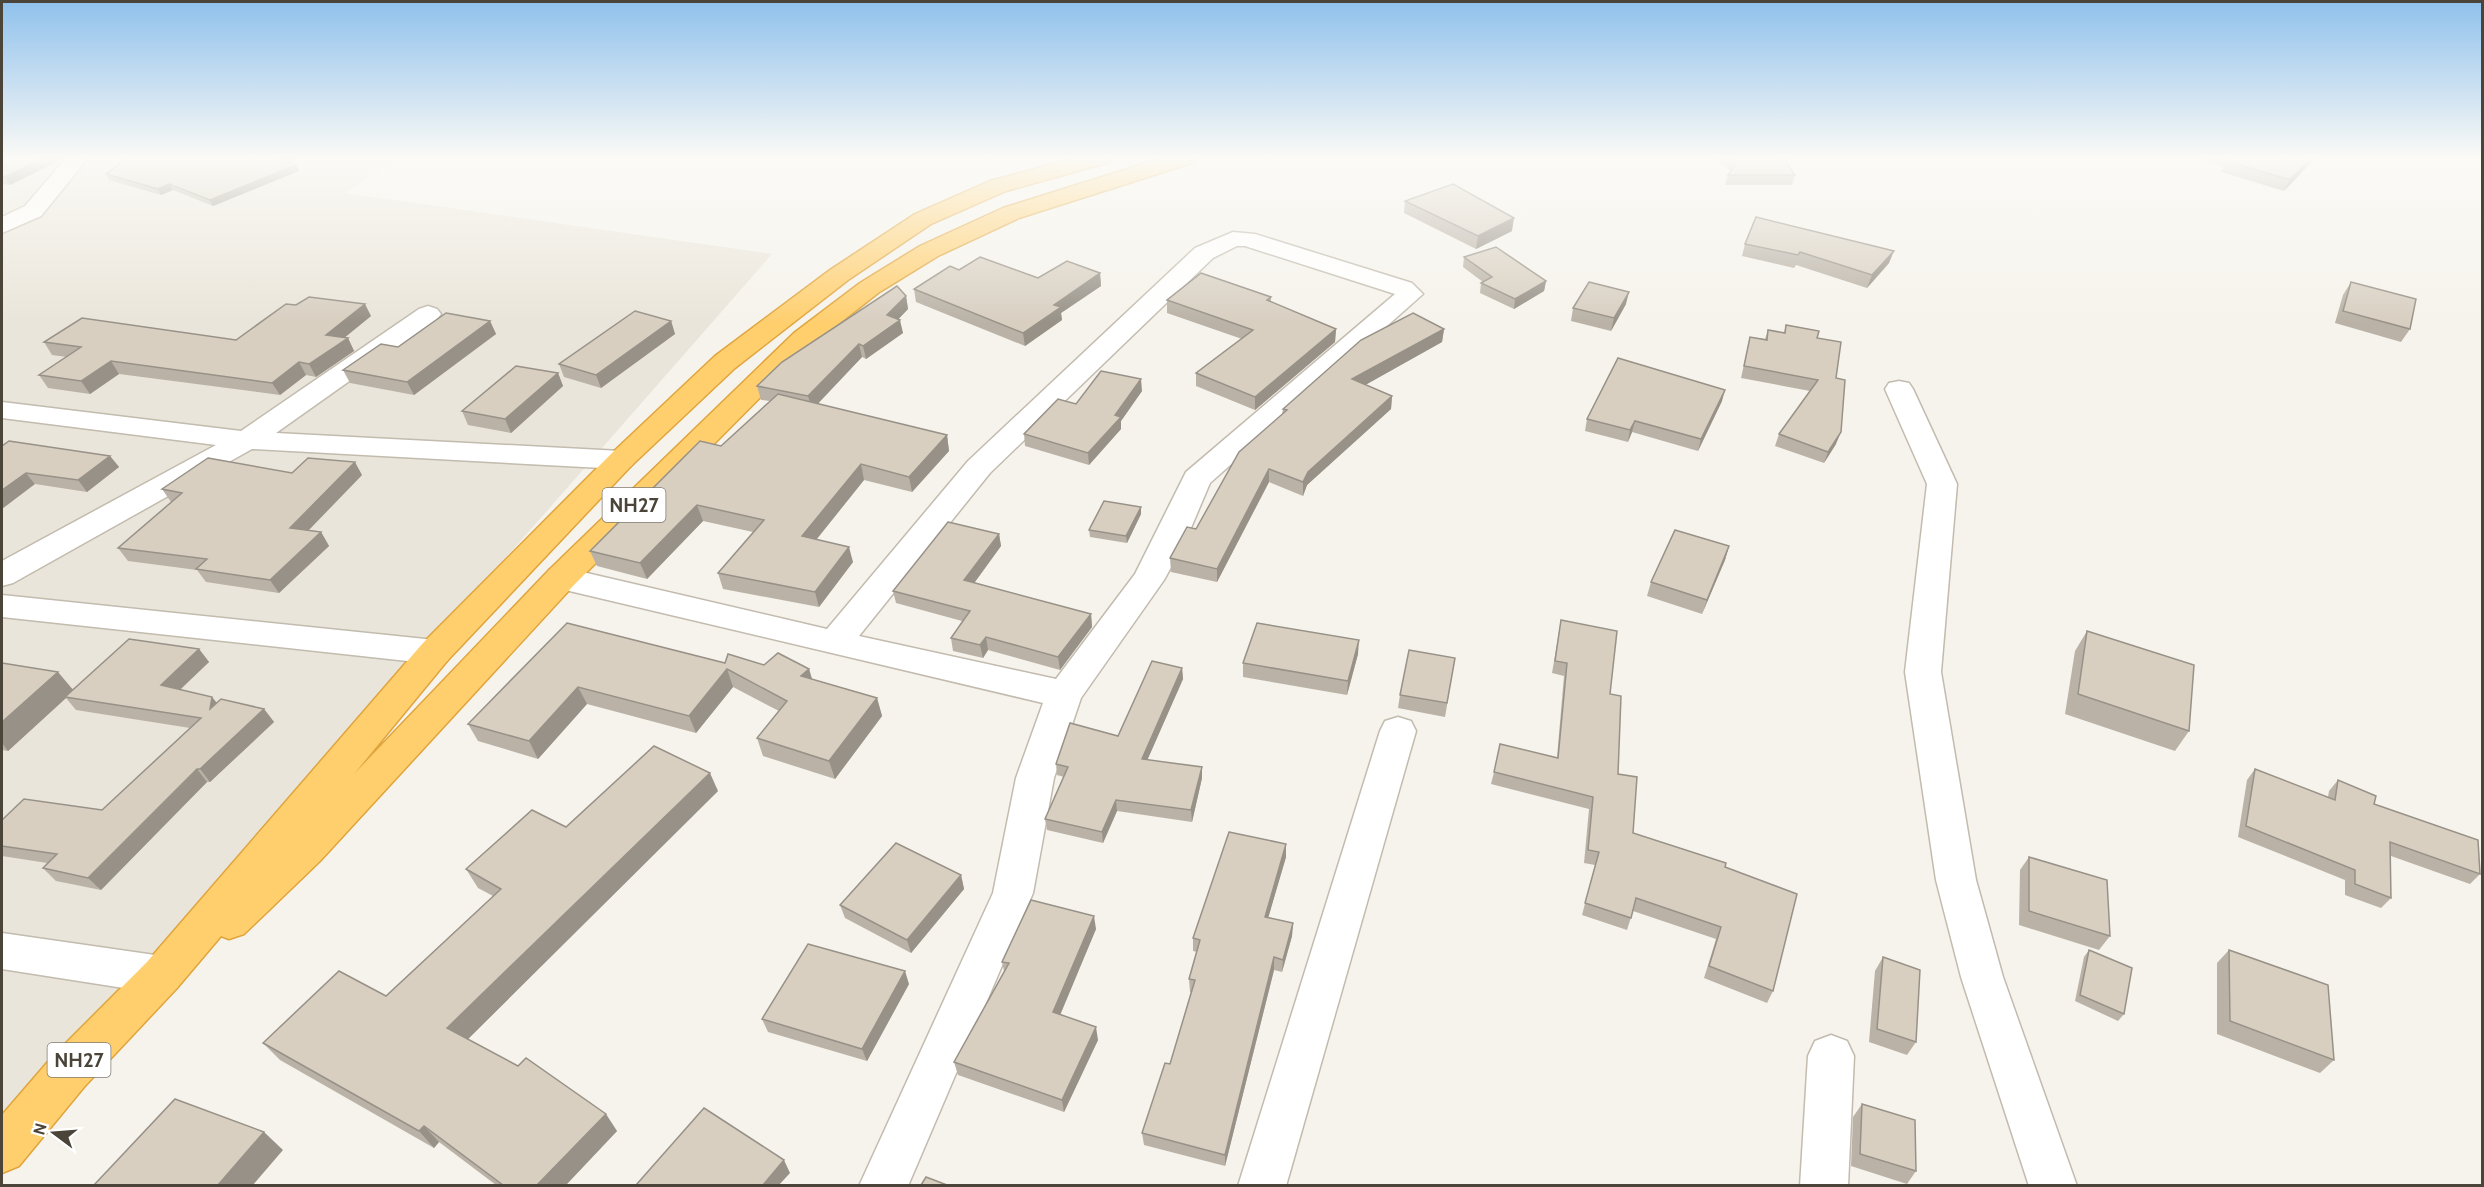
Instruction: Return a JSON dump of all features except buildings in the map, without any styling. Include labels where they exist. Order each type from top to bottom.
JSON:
[{"type":"highway","name":"NH27","points":[[2,1150],[68,1072],[162,975],[435,652],[621,460],[725,362],[839,275],[923,219],[938,212]]},
{"type":"highway","name":"NH27","points":[[162,975],[240,913],[306,850],[561,578],[803,339],[869,288],[929,251],[1013,212]]},
{"type":"street","points":[[2,226],[30,212]]},
{"type":"street","points":[[836,641],[979,467],[1204,253],[1233,239],[1247,239],[1403,288],[1410,294],[1403,303],[1197,479],[1169,542],[1148,580],[1064,694],[1035,778],[1013,892],[883,1185]]},
{"type":"street","points":[[2,575],[247,440],[428,314]]},
{"type":"street","points":[[1899,388],[1942,484],[1923,672],[1956,880],[1982,977],[2053,1185]]},
{"type":"street","points":[[2,410],[247,440],[621,460]]},
{"type":"street","points":[[561,578],[943,668],[1064,694]]},
{"type":"street","points":[[2,606],[435,652]]},
{"type":"street","points":[[1262,1185],[1398,731]]},
{"type":"street","points":[[2,951],[162,975]]},
{"type":"street","points":[[1824,1185],[1831,1056]]},
{"type":"shaded area","points":[[2,212],[481,212],[772,254],[2,1133]]}]
